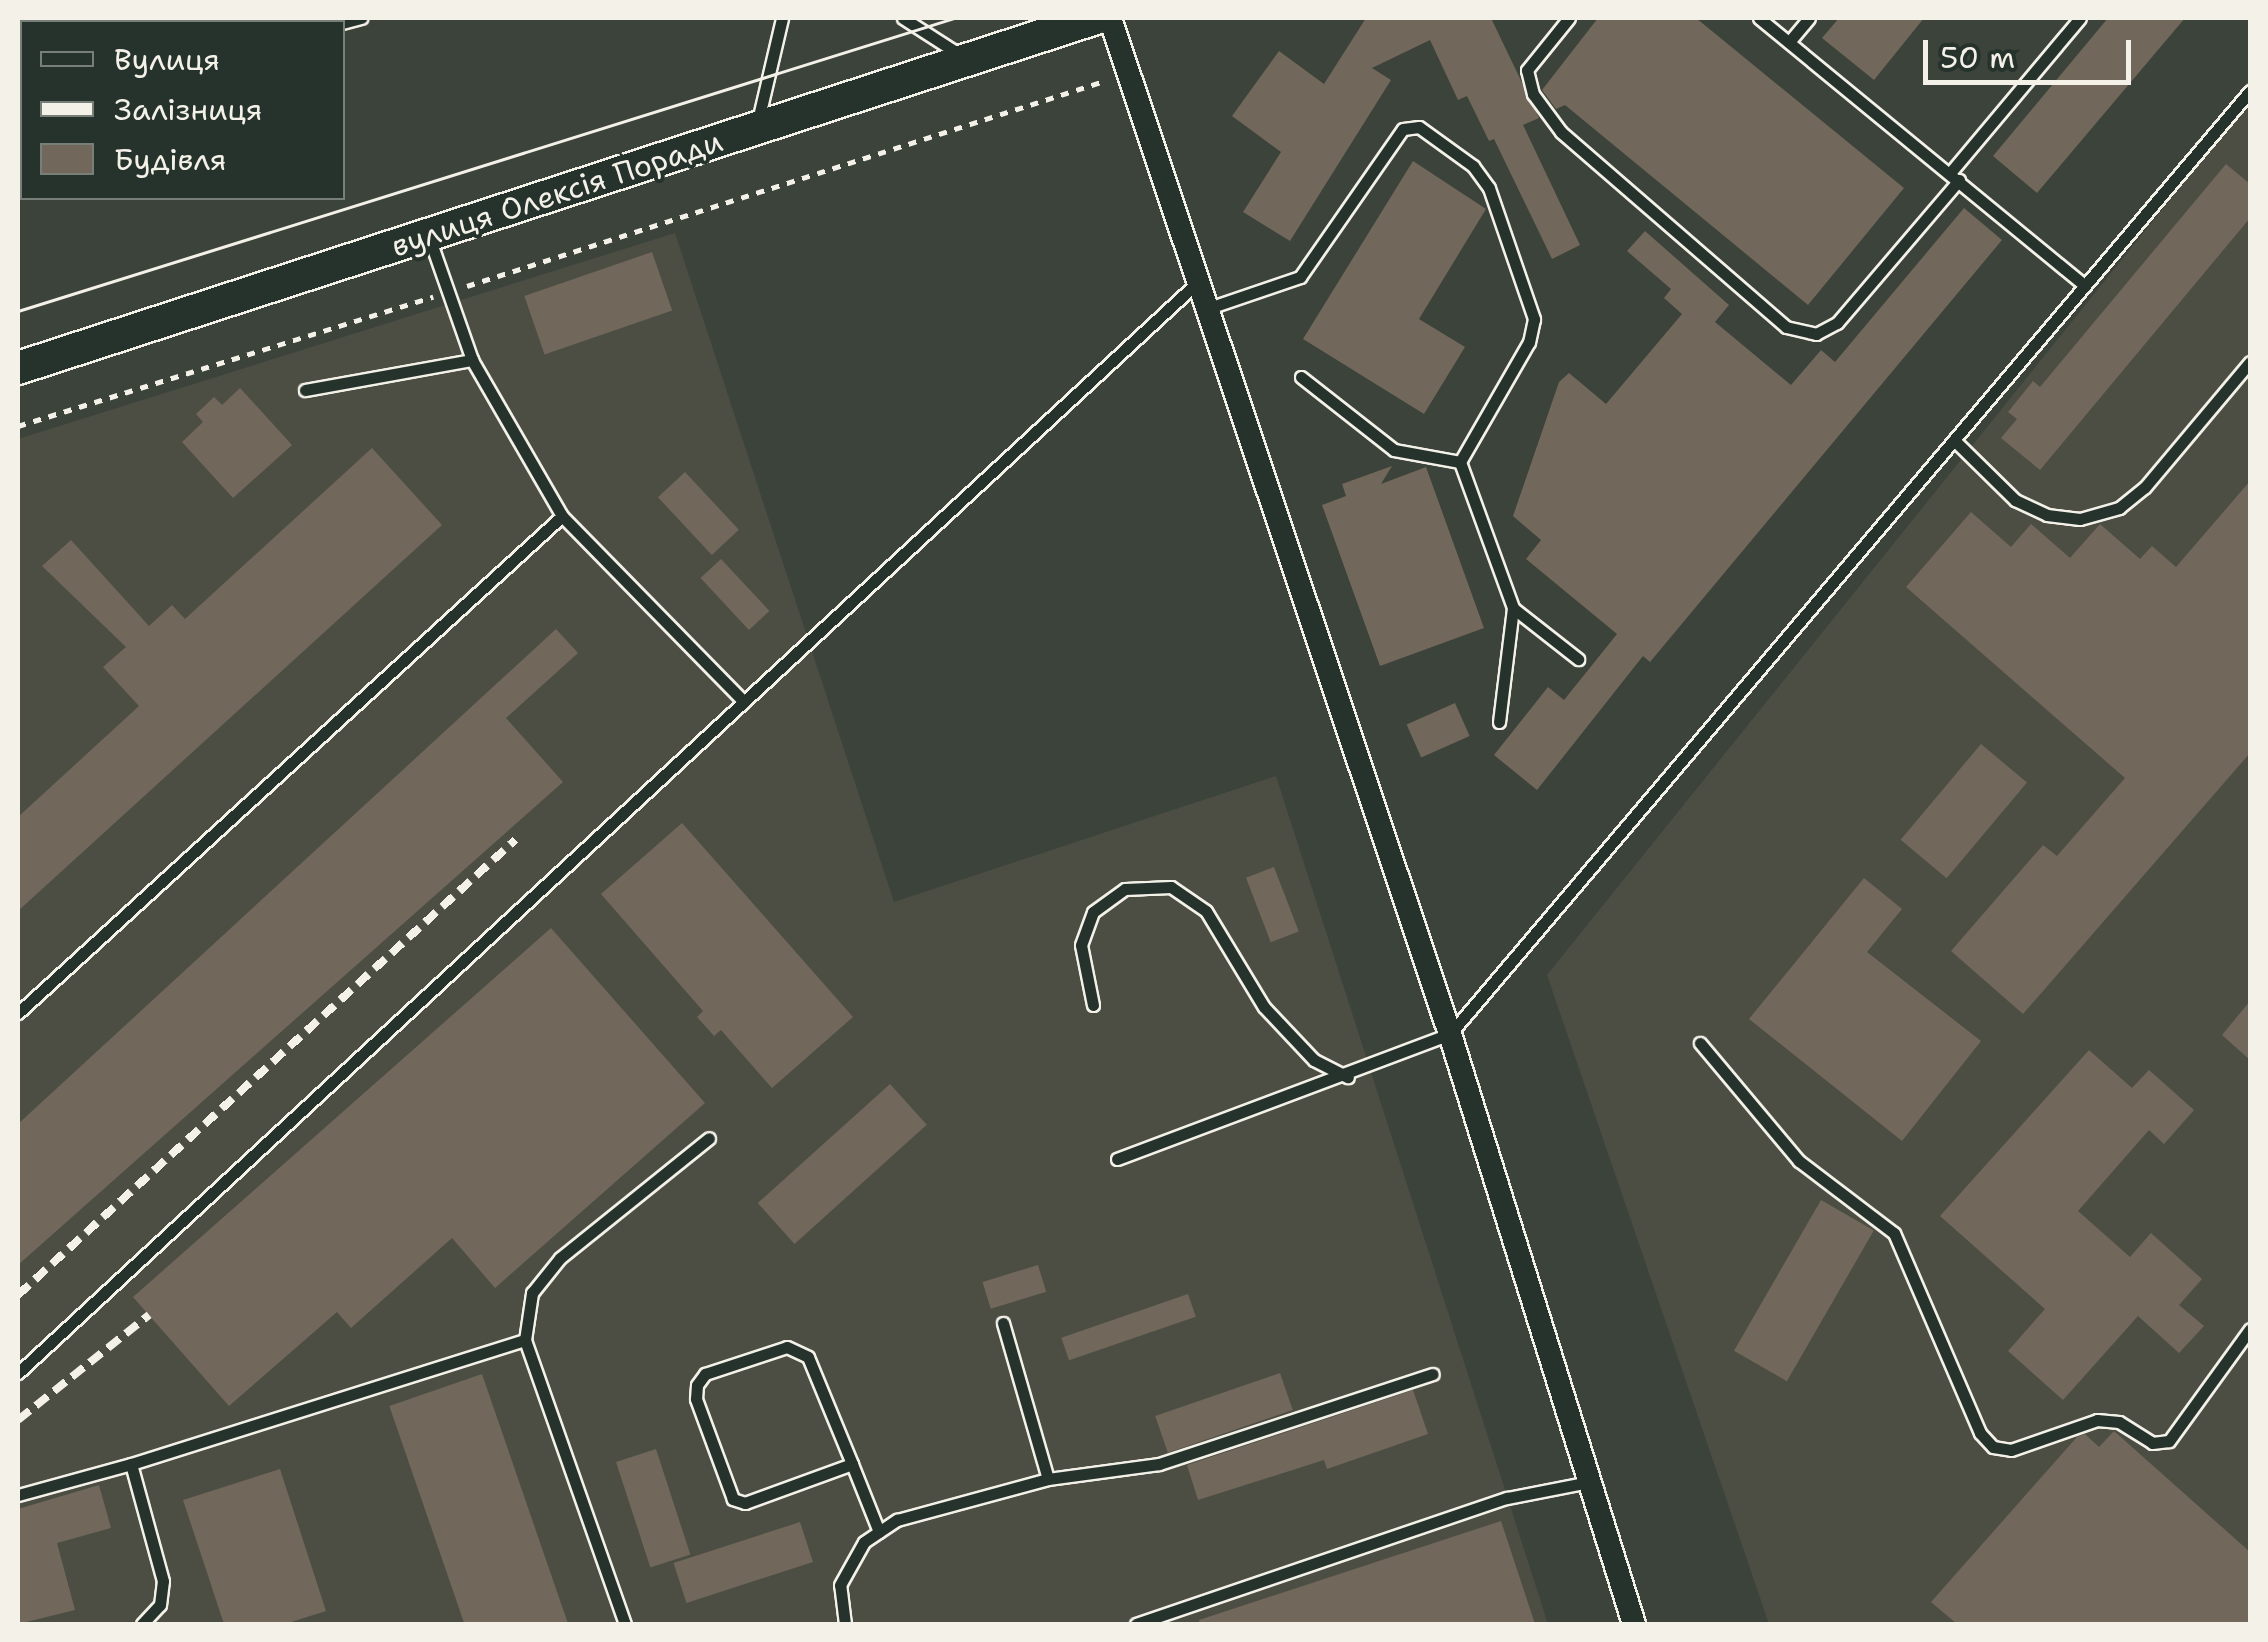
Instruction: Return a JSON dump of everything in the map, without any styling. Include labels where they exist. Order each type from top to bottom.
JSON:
[{"type":"main road","name":"вулиця Олексія Поради","points":[[18,368],[429,238],[1096,18]]},
{"type":"street","points":[[1110,18],[1450,1034],[1634,1624]]},
{"type":"lane","points":[[756,127],[782,18]]},
{"type":"lane","points":[[904,18],[969,61]]},
{"type":"lane","points":[[1569,18],[1527,70],[1532,94],[1561,132],[1786,327],[1816,334],[1837,323],[2080,18]]},
{"type":"lane","points":[[1759,18],[2085,286]]},
{"type":"lane","points":[[1789,42],[1809,18]]},
{"type":"lane","points":[[1116,1159],[1348,1077],[1450,1034],[2250,91]]},
{"type":"lane","points":[[1209,308],[1300,277],[1392,138],[1419,127],[1472,166],[1489,188],[1534,319],[1529,342],[1460,462]]},
{"type":"lane","points":[[429,238],[472,360],[562,516],[744,702]]},
{"type":"lane","points":[[18,1373],[1200,280]]},
{"type":"lane","points":[[305,390],[472,360]]},
{"type":"lane","points":[[1954,440],[2016,500],[2048,516],[2080,519],[2118,508],[2145,487],[2250,362]]},
{"type":"lane","points":[[1301,377],[1394,450],[1460,462]]},
{"type":"lane","points":[[1460,462],[1514,608],[1499,722]]},
{"type":"lane","points":[[18,1013],[562,516]]},
{"type":"lane","points":[[1514,608],[1578,658]]},
{"type":"lane","points":[[1093,1006],[1082,945],[1093,912],[1126,888],[1172,887],[1206,912],[1277,1020],[1314,1060],[1348,1077]]},
{"type":"lane","points":[[1700,1044],[1798,1162],[1894,1233],[1972,1416],[1993,1447],[2010,1450],[2097,1420],[2118,1422],[2152,1443],[2168,1441],[2250,1329]]},
{"type":"lane","points":[[625,1624],[525,1340],[532,1293],[560,1258],[709,1138]]},
{"type":"lane","points":[[1003,1323],[1048,1479]]},
{"type":"lane","points":[[18,1495],[131,1464],[525,1340]]},
{"type":"lane","points":[[852,1464],[745,1503],[733,1499],[696,1399],[697,1385],[705,1374],[786,1347],[808,1357],[852,1464],[878,1532]]},
{"type":"lane","points":[[844,1624],[840,1586],[864,1542],[897,1520],[1048,1479],[1159,1464],[1433,1374]]},
{"type":"lane","points":[[131,1464],[163,1581],[160,1606],[142,1624]]},
{"type":"lane","points":[[1136,1624],[1507,1498],[1589,1482]]},
{"type":"path","points":[[18,426],[1130,72]]},
{"type":"shaded area","points":[[2250,100],[2250,1624],[1769,1624],[1547,975]]},
{"type":"shaded area","points":[[675,233],[894,902],[1276,776],[1548,1624],[18,1624],[18,439]]},
{"type":"building","points":[[1366,18],[1491,18],[1539,118],[1523,125],[1580,245],[1552,259],[1494,139],[1489,141],[1467,96],[1458,100],[1430,40],[1372,68],[1391,80],[1290,241],[1243,212],[1281,152],[1232,116],[1279,51],[1324,84]]},
{"type":"building","points":[[1598,18],[1696,18],[1904,188],[1808,305],[1565,105],[1556,109],[1542,90]]},
{"type":"building","points":[[1839,18],[1924,18],[1874,80],[1822,38]]},
{"type":"building","points":[[2108,18],[2185,18],[2037,193],[1993,156]]},
{"type":"building","points":[[1413,161],[1486,209],[1419,319],[1465,347],[1424,414],[1303,339]]},
{"type":"building","points":[[2226,164],[2250,184],[2250,218],[2040,470],[2001,438],[2017,419],[2008,412],[2033,381],[2040,387]]},
{"type":"building","points":[[1964,208],[2002,240],[1650,662],[1643,656],[1537,790],[1494,755],[1548,687],[1564,700],[1617,634],[1526,559],[1541,540],[1513,516],[1559,382],[1569,373],[1606,404],[1682,314],[1664,298],[1671,289],[1627,251],[1645,231],[1729,305],[1715,322],[1791,385],[1821,350],[1835,362]]},
{"type":"building","points":[[652,252],[672,311],[545,355],[524,296]]},
{"type":"building","points":[[240,388],[292,445],[233,498],[182,442],[203,422],[196,414],[214,397],[222,405]]},
{"type":"building","points":[[372,448],[442,525],[18,911],[18,817],[139,706],[103,667],[126,647],[42,566],[71,540],[149,626],[172,605],[185,619]]},
{"type":"building","points":[[1392,466],[1381,484],[1426,467],[1484,628],[1380,666],[1322,505],[1346,496],[1342,484]]},
{"type":"building","points":[[685,472],[739,530],[712,555],[658,497]]},
{"type":"building","points":[[2250,481],[2250,753],[2023,1014],[1951,951],[2043,845],[2057,856],[2125,778],[1906,587],[1971,512],[2011,547],[2031,524],[2070,558],[2100,524],[2140,559],[2152,546],[2176,567]]},
{"type":"building","points":[[721,559],[769,611],[749,630],[701,578]]},
{"type":"building","points":[[556,629],[578,653],[506,718],[563,782],[18,1265],[18,1124]]},
{"type":"building","points":[[1455,703],[1470,736],[1421,757],[1407,725]]},
{"type":"building","points":[[1981,744],[2027,783],[1947,878],[1901,840]]},
{"type":"building","points":[[682,823],[853,1017],[772,1088],[721,1030],[714,1036],[697,1017],[703,1011],[601,894]]},
{"type":"building","points":[[1274,867],[1299,931],[1271,942],[1246,878]]},
{"type":"building","points":[[1864,878],[1902,909],[1867,952],[1981,1041],[1902,1141],[1749,1019]]},
{"type":"building","points":[[551,928],[705,1103],[495,1288],[452,1238],[351,1328],[337,1312],[229,1406],[133,1297]]},
{"type":"building","points":[[2250,1001],[2250,1060],[2222,1035]]},
{"type":"building","points":[[2089,1050],[2132,1088],[2149,1070],[2194,1110],[2164,1144],[2149,1130],[2078,1211],[2130,1257],[2151,1233],[2202,1279],[2179,1305],[2204,1326],[2179,1353],[2138,1316],[2063,1400],[2008,1351],[2045,1309],[1940,1216]]},
{"type":"building","points":[[890,1084],[927,1125],[795,1244],[758,1203]]},
{"type":"building","points":[[1821,1200],[1874,1230],[1787,1381],[1734,1351]]},
{"type":"building","points":[[1038,1265],[1046,1292],[991,1309],[983,1282]]},
{"type":"building","points":[[1188,1294],[1196,1317],[1069,1360],[1061,1338]]},
{"type":"building","points":[[1280,1373],[1293,1410],[1168,1453],[1155,1416]]},
{"type":"building","points":[[482,1374],[568,1624],[464,1624],[389,1406]]},
{"type":"building","points":[[1413,1390],[1428,1434],[1327,1469],[1324,1460],[1198,1500],[1187,1465]]},
{"type":"building","points":[[2114,1431],[2250,1552],[2250,1624],[1957,1624],[1931,1602],[2077,1437],[2085,1434],[2099,1447]]},
{"type":"building","points":[[656,1449],[690,1555],[650,1568],[616,1462]]},
{"type":"building","points":[[280,1469],[326,1611],[285,1624],[224,1624],[183,1500]]},
{"type":"building","points":[[99,1485],[111,1528],[57,1543],[75,1610],[18,1624],[18,1509]]},
{"type":"building","points":[[1501,1521],[1535,1624],[1200,1624],[1199,1620]]},
{"type":"building","points":[[800,1522],[813,1562],[686,1603],[674,1563]]},
{"type":"tram line","points":[[18,311],[954,18]]},
{"type":"railway","points":[[18,1295],[515,840]]},
{"type":"railway","points":[[18,1420],[149,1315]]}]
